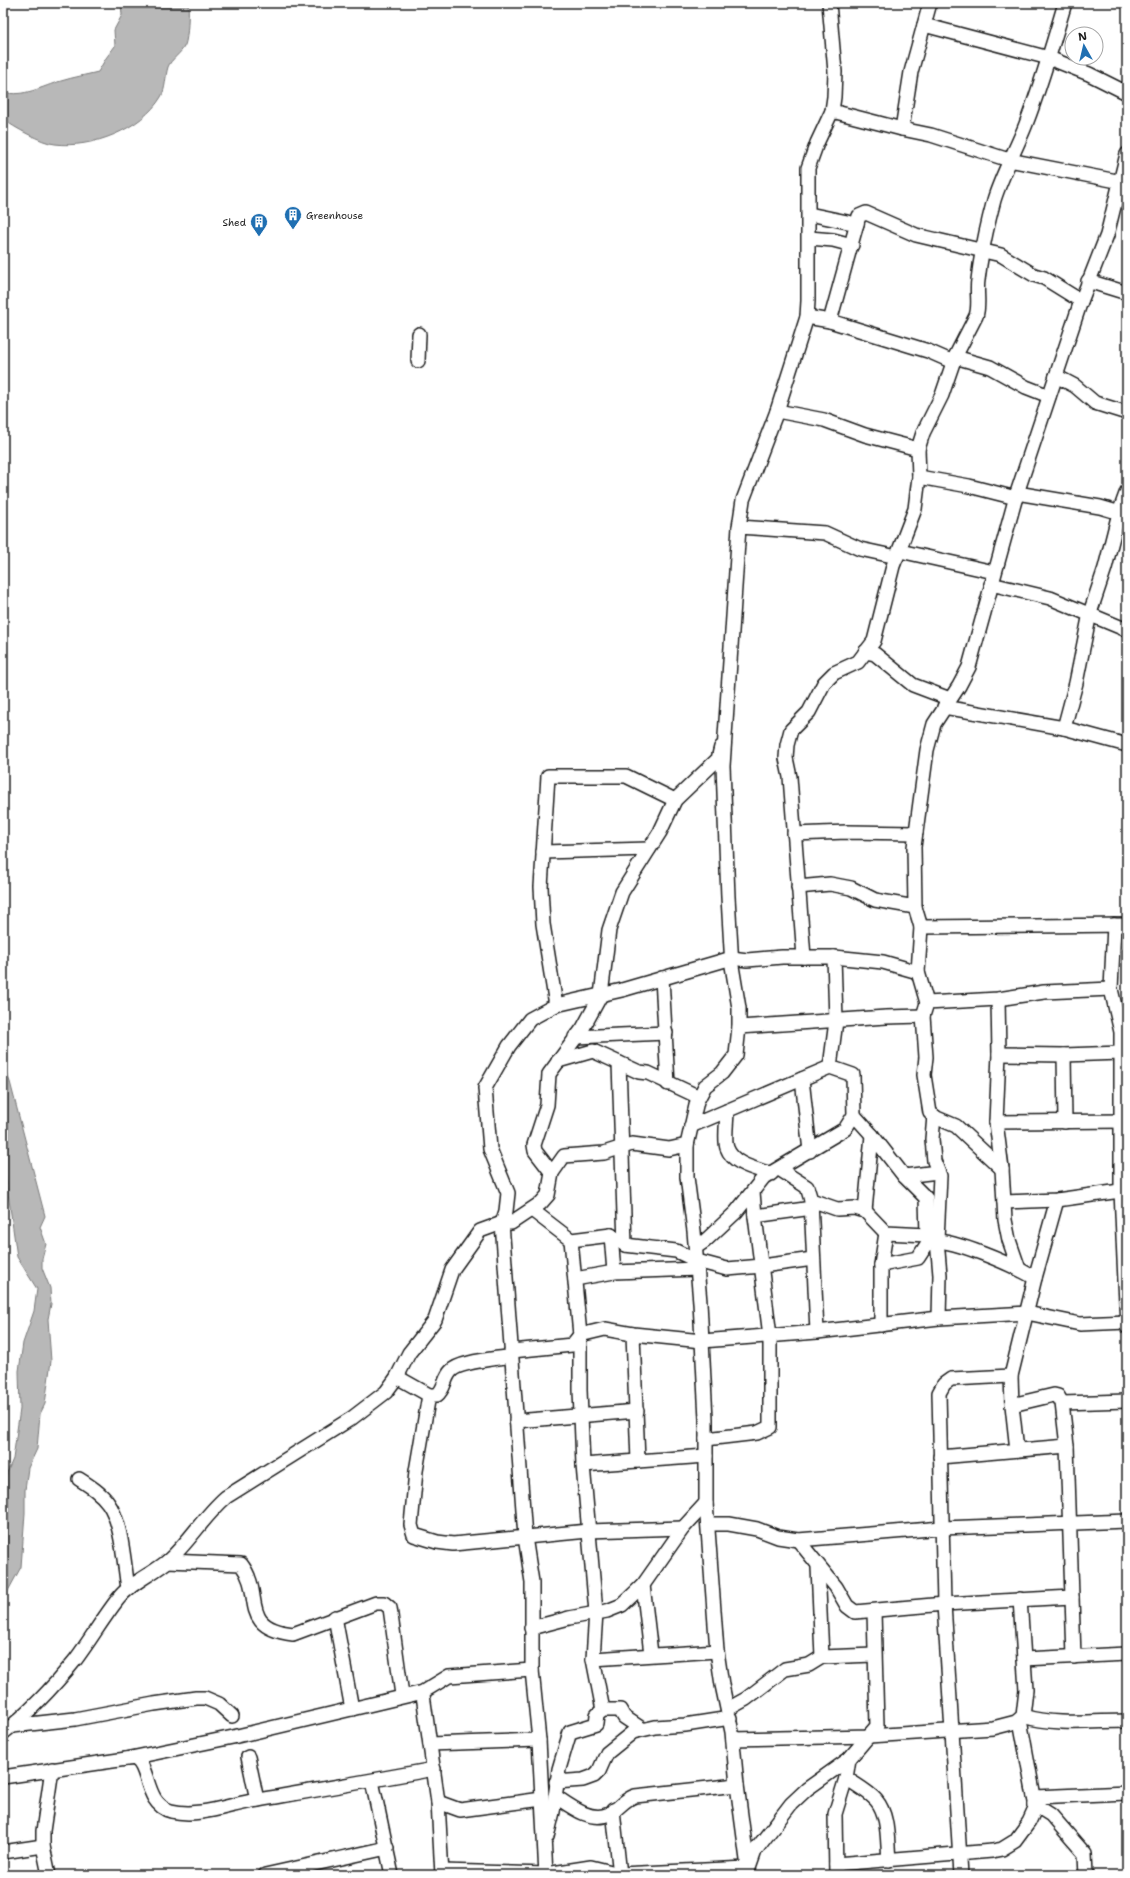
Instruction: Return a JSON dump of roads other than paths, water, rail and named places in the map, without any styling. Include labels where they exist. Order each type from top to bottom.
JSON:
[{"type":"street","points":[[749,1871],[737,1785],[733,1739],[717,1651],[709,1524],[706,1503],[706,1439],[702,1341],[696,1247],[687,1177],[687,1145],[699,1097],[705,1086],[722,1073],[736,1055],[739,1027],[739,1008],[732,958],[723,766],[739,527],[743,500],[777,411],[807,317],[809,238],[808,168],[817,143],[832,111],[835,72],[829,3]]},
{"type":"street","points":[[902,129],[911,72],[930,3]]},
{"type":"street","points":[[804,957],[790,777],[786,758],[787,745],[791,730],[809,712],[824,683],[834,673],[858,662],[874,641],[893,566],[915,509],[919,477],[918,449],[924,429],[932,417],[942,395],[954,360],[978,311],[977,286],[982,250],[995,198],[1009,160],[1026,123],[1049,58],[1065,3]]},
{"type":"street","points":[[924,25],[1049,58],[1089,74],[1127,93]]},
{"type":"street","points":[[832,111],[938,137],[1009,160],[1124,182]]},
{"type":"street","points":[[1002,1168],[956,1126],[930,1113],[924,1075],[926,1057],[925,1010],[918,972],[921,927],[915,907],[914,847],[927,750],[934,724],[969,667],[1016,496],[1081,301],[1107,235],[1124,182],[1127,154]]},
{"type":"street","points":[[830,321],[859,216],[866,213],[916,235],[1000,255],[1034,276],[1044,278],[1081,301]]},
{"type":"street","points":[[809,214],[857,224]]},
{"type":"street","points":[[809,238],[833,240],[852,245]]},
{"type":"street","points":[[1088,281],[1127,293]]},
{"type":"street","points":[[807,317],[830,321],[954,360],[990,367],[1026,387],[1050,396]]},
{"type":"street","points":[[418,361],[419,334]]},
{"type":"street","points":[[1056,376],[1075,386],[1095,403],[1127,413]]},
{"type":"street","points":[[777,411],[824,420],[865,436],[918,449]]},
{"type":"street","points":[[919,477],[1016,496],[1100,507],[1123,514]]},
{"type":"street","points":[[1064,728],[1076,683],[1090,613],[1123,514],[1127,491]]},
{"type":"street","points":[[739,527],[825,532],[860,549],[898,554],[993,578],[1090,613],[1127,630]]},
{"type":"street","points":[[865,652],[875,654],[913,685],[947,703],[1064,728],[1127,745]]},
{"type":"street","points":[[552,1174],[535,1151],[534,1145],[547,1105],[549,1074],[592,1013],[601,994],[609,930],[622,892],[660,832],[675,800],[718,759],[725,732]]},
{"type":"street","points":[[556,1005],[543,924],[541,887],[542,852],[548,776],[626,776],[675,800]]},
{"type":"street","points":[[794,834],[847,832],[916,833]]},
{"type":"street","points":[[542,852],[649,850]]},
{"type":"street","points":[[798,887],[830,884],[851,888],[875,900],[915,907]]},
{"type":"street","points":[[397,1377],[429,1395],[437,1395],[440,1393],[446,1376],[452,1369],[462,1365],[512,1354],[572,1345],[580,1335],[606,1329],[633,1334],[702,1341],[817,1332],[939,1318],[1027,1313],[1080,1324],[1127,1324],[1124,1121],[1121,1052],[1120,1032],[1111,989],[1121,925],[921,927]]},
{"type":"street","points":[[830,1067],[836,1021],[834,957]]},
{"type":"street","points":[[546,1875],[543,1847],[539,1740],[532,1670],[532,1582],[525,1537],[502,1223],[506,1210],[508,1193],[490,1149],[484,1088],[519,1031],[530,1019],[556,1005],[662,978],[732,958],[747,960],[834,957],[883,962],[918,972]]},
{"type":"street","points":[[662,978],[668,1084]]},
{"type":"street","points":[[739,1027],[836,1021],[925,1010],[1044,992],[1111,989]]},
{"type":"street","points":[[998,999],[999,1054],[996,1122],[1009,1240],[1019,1269]]},
{"type":"street","points":[[575,1037],[666,1033]]},
{"type":"street","points":[[558,1061],[593,1051],[639,1072],[648,1073],[668,1084],[684,1089],[699,1097]]},
{"type":"street","points":[[999,1054],[1064,1055],[1121,1052]]},
{"type":"street","points":[[1064,1055],[1065,1122]]},
{"type":"street","points":[[619,1063],[626,1245]]},
{"type":"street","points":[[691,1126],[830,1067],[853,1076],[854,1115],[845,1129],[764,1178],[736,1212],[705,1241],[696,1247]]},
{"type":"street","points":[[802,1079],[810,1151]]},
{"type":"street","points":[[727,1111],[727,1148],[734,1158],[741,1164],[775,1171],[807,1188],[812,1204],[817,1332]]},
{"type":"street","points":[[854,1115],[872,1135],[904,1176],[933,1198]]},
{"type":"street","points":[[934,1116],[932,1139],[934,1161],[940,1176],[933,1198],[931,1239],[940,1275],[939,1318]]},
{"type":"street","points":[[996,1122],[1124,1121]]},
{"type":"street","points":[[865,1211],[872,1135]]},
{"type":"street","points":[[8,1729],[55,1684],[76,1659],[118,1598],[128,1588],[145,1578],[168,1561],[184,1545],[212,1510],[226,1497],[352,1418],[386,1392],[397,1377],[409,1353],[435,1320],[452,1270],[480,1231],[502,1223],[511,1223],[541,1203],[548,1195],[552,1174],[564,1156],[604,1153],[623,1146],[643,1144],[669,1149],[687,1145]]},
{"type":"street","points":[[904,1176],[938,1172]]},
{"type":"street","points":[[1004,1202],[1057,1200],[1124,1191]]},
{"type":"street","points":[[706,1439],[758,1433],[770,1427],[770,1336],[753,1192]]},
{"type":"street","points":[[1017,1450],[1012,1405],[1011,1376],[1035,1278],[1057,1200]]},
{"type":"street","points":[[755,1216],[812,1204],[837,1208],[855,1208],[865,1211],[886,1233],[931,1239],[956,1245],[1019,1269],[1035,1278]]},
{"type":"street","points":[[532,1210],[571,1240],[611,1235],[626,1245],[676,1251],[697,1265]]},
{"type":"street","points":[[881,1325],[881,1265],[886,1233]]},
{"type":"street","points":[[611,1235],[614,1272]]},
{"type":"street","points":[[881,1265],[918,1258],[931,1239]]},
{"type":"street","points":[[571,1240],[580,1335],[580,1415],[583,1465],[596,1612],[593,1659],[603,1710]]},
{"type":"street","points":[[575,1279],[614,1272],[697,1265],[727,1269],[813,1259]]},
{"type":"street","points":[[633,1334],[638,1461]]},
{"type":"street","points":[[961,1875],[944,1604],[939,1393],[944,1384],[956,1378],[1011,1376]]},
{"type":"street","points":[[429,1395],[416,1470],[411,1525],[414,1535],[437,1542],[453,1544],[588,1531],[683,1528]]},
{"type":"street","points":[[1012,1405],[1054,1395],[1058,1396],[1062,1404],[1067,1446],[1074,1657]]},
{"type":"street","points":[[1062,1404],[1127,1401]]},
{"type":"street","points":[[516,1420],[636,1411]]},
{"type":"street","points":[[940,1457],[1067,1446]]},
{"type":"street","points":[[583,1465],[706,1456]]},
{"type":"street","points":[[79,1479],[102,1495],[114,1513],[121,1539],[128,1588]]},
{"type":"street","points":[[531,1628],[596,1612],[607,1611],[622,1605],[643,1585],[683,1528],[706,1503]]},
{"type":"street","points":[[709,1524],[729,1524],[757,1529],[778,1537],[798,1540],[942,1528],[1127,1521]]},
{"type":"street","points":[[798,1540],[818,1567],[836,1587],[847,1606],[855,1612],[944,1604],[1072,1598]]},
{"type":"street","points":[[168,1561],[241,1564],[248,1573],[256,1612],[261,1621],[270,1629],[294,1634],[376,1603],[384,1603],[390,1608],[402,1695]]},
{"type":"street","points":[[818,1567],[822,1657]]},
{"type":"street","points":[[643,1585],[651,1654]]},
{"type":"street","points":[[849,1759],[846,1778],[836,1806],[835,1814],[836,1869],[889,1860],[992,1851],[1008,1846],[1024,1831],[1033,1815],[1035,1801],[1022,1718],[1026,1690],[1020,1600]]},
{"type":"street","points":[[749,1871],[755,1851],[791,1804],[807,1789],[849,1759],[877,1726],[874,1611]]},
{"type":"street","points":[[336,1617],[352,1709]]},
{"type":"street","points":[[593,1659],[651,1654],[717,1651]]},
{"type":"street","points":[[1024,1659],[1127,1654]]},
{"type":"street","points":[[556,1782],[583,1780],[594,1776],[599,1771],[607,1753],[632,1732],[642,1728],[685,1725],[729,1713],[746,1698],[785,1669],[809,1665],[822,1657],[874,1655]]},
{"type":"street","points":[[3,1777],[126,1759],[233,1737],[352,1709],[402,1695],[416,1692],[421,1693],[449,1676],[532,1670]]},
{"type":"street","points":[[421,1693],[424,1702],[438,1802],[442,1873],[546,1875],[591,1867],[620,1875],[749,1871]]},
{"type":"street","points":[[8,1729],[196,1698],[205,1698],[219,1704],[232,1716]]},
{"type":"street","points":[[543,1847],[549,1833],[556,1782],[570,1732],[596,1724],[597,1715],[603,1710],[620,1710],[624,1717],[642,1728]]},
{"type":"street","points":[[733,1739],[869,1736],[997,1727],[1022,1718],[1061,1721],[1127,1721]]},
{"type":"street","points":[[430,1744],[539,1740]]},
{"type":"street","points":[[248,1757],[257,1800]]},
{"type":"street","points":[[126,1759],[136,1759],[142,1766],[147,1784],[157,1803],[170,1811],[183,1813],[198,1813],[257,1800],[434,1769]]},
{"type":"street","points":[[49,1875],[44,1846],[45,1810],[52,1769]]},
{"type":"street","points":[[846,1778],[875,1799],[881,1808],[884,1817],[889,1860]]},
{"type":"street","points":[[372,1781],[392,1875]]},
{"type":"street","points":[[555,1796],[582,1813],[596,1816],[610,1814],[626,1800],[635,1796],[737,1785]]},
{"type":"street","points":[[1035,1801],[1127,1793]]},
{"type":"street","points":[[438,1802],[460,1810],[542,1799]]},
{"type":"street","points":[[1035,1801],[1051,1815],[1085,1854],[1086,1875]]},
{"type":"street","points":[[613,1810],[620,1875]]},
{"type":"street","points":[[3,1852],[44,1846]]},
{"type":"street","points":[[271,1874],[387,1848]]},
{"type":"street","points":[[737,1875],[749,1871]]},
{"type":"place","name":"Greenhouse","points":[[293,230]]},
{"type":"place","name":"Shed","points":[[259,237]]}]
